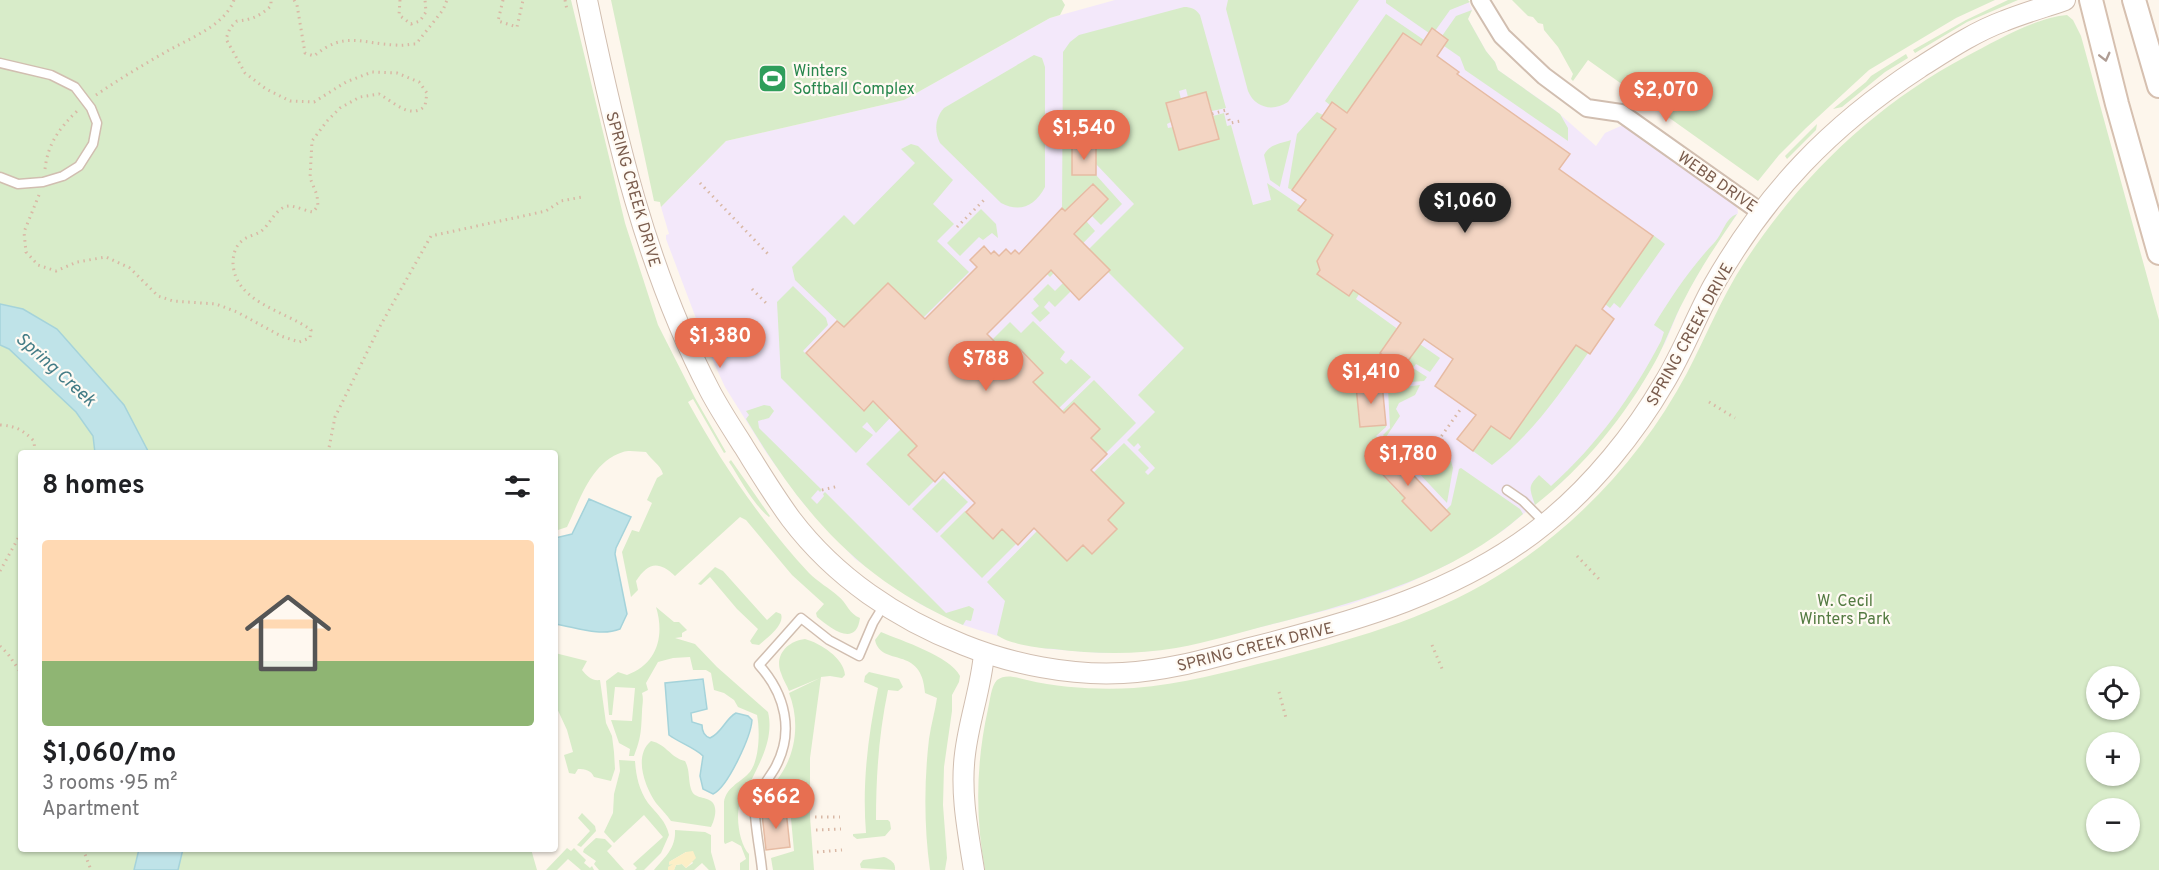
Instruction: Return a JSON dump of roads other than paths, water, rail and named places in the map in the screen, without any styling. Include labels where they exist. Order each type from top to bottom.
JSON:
[{"type":"main road","points":[[2091,0],[2117,104],[2159,253]]},
{"type":"main road","points":[[2134,0],[2159,86]]},
{"type":"street","name":"SPRING CREEK DRIVE","points":[[587,0],[619,143],[645,237],[681,330],[711,393],[794,523],[823,555],[852,581],[885,605],[946,638],[1000,659],[1041,667],[1115,674],[1150,671],[1187,664],[1374,614],[1471,572],[1546,524],[1608,460],[1643,416],[1666,380],[1714,285],[1782,186],[1823,141],[1860,109],[1937,56],[2003,21],[2066,0]]},
{"type":"street","name":"WEBB DRIVE","points":[[1480,0],[1491,21],[1510,45],[1567,93],[1587,108],[1621,113],[1762,213]]},
{"type":"street","points":[[974,870],[963,779],[970,720],[982,679],[984,654]]},
{"type":"lane","points":[[0,63],[51,75],[75,87],[87,102],[97,123],[93,144],[80,166],[63,176],[43,182],[18,184],[0,177]]},
{"type":"lane","points":[[1507,490],[1523,501],[1546,524]]},
{"type":"lane","points":[[762,870],[755,806],[784,746],[786,721],[780,697],[772,679],[759,664],[801,618],[829,640],[859,656],[873,623],[885,605]]},
{"type":"water","name":"Spring Creek","points":[[0,304],[23,309],[57,329],[124,405],[147,450],[95,450],[93,436],[76,412],[9,349],[0,345]]},
{"type":"water","points":[[589,499],[631,517],[615,554],[627,614],[620,629],[596,632],[558,625],[558,537],[572,534]]},
{"type":"water","points":[[703,679],[707,709],[691,713],[692,722],[702,725],[706,736],[710,738],[714,736],[736,713],[748,716],[752,720],[748,737],[732,772],[713,794],[703,789],[700,776],[703,756],[669,735],[665,683]]},
{"type":"water","points":[[138,852],[182,852],[178,870],[134,870]]},
{"type":"place","name":"Winters Softball Complex","points":[[772,79]]},
{"type":"park label","name":"W. Cecil Winters Park","points":[[1845,609]]}]
